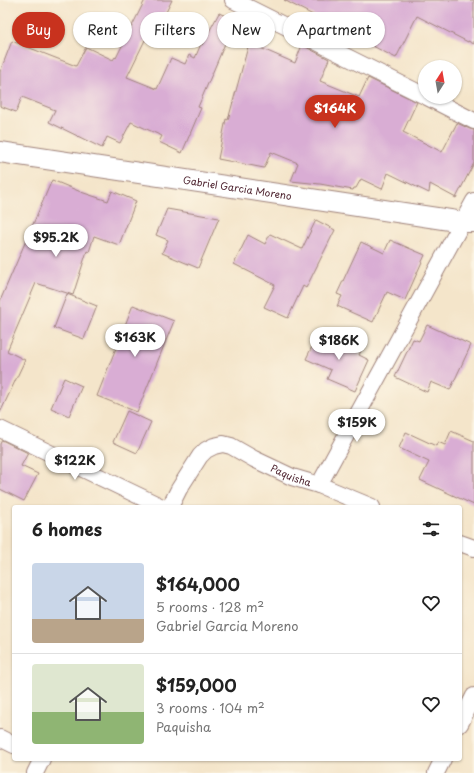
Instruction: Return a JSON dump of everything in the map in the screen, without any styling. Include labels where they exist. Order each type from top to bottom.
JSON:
[{"type":"street","points":[[233,0],[418,93]]},
{"type":"street","points":[[440,104],[474,121]]},
{"type":"street","name":"Gabriel Garcia Moreno","points":[[0,152],[468,222]]},
{"type":"street","name":"Paquisha","points":[[171,505],[179,489],[200,456],[206,450],[223,444],[231,446],[292,477],[319,485],[468,222],[474,201]]},
{"type":"street","points":[[0,429],[158,505]]},
{"type":"street","points":[[319,485],[367,505]]},
{"type":"street","points":[[462,544],[474,548]]},
{"type":"street","points":[[462,720],[474,696]]},
{"type":"street","points":[[0,738],[12,744]]},
{"type":"street","points":[[35,773],[41,761]]},
{"type":"street","points":[[436,773],[442,761]]},
{"type":"building","points":[[145,0],[172,0],[166,12],[140,12],[141,48],[127,77],[157,89],[171,58],[185,64],[189,55],[195,58],[199,48],[209,48],[209,32],[217,17],[217,48],[223,48],[198,107],[201,108],[182,153],[159,142],[162,136],[131,122],[120,143],[107,137],[102,148],[49,122],[55,110],[22,97],[16,112],[0,106],[0,72],[12,41],[12,48],[30,48],[76,66],[85,48],[113,60],[115,57],[116,58],[121,48],[132,48],[132,26]]},
{"type":"building","points":[[284,0],[474,0],[474,44],[417,16],[396,58],[377,48],[385,48],[385,12],[307,12]]},
{"type":"building","points":[[248,48],[260,48],[295,63],[301,48],[308,48],[329,59],[320,81],[359,97],[368,78],[417,102],[403,132],[442,152],[457,123],[474,130],[474,163],[456,198],[430,184],[429,193],[388,173],[382,189],[361,179],[356,188],[353,190],[291,181],[298,163],[271,152],[264,168],[218,159],[226,119],[228,120]]},
{"type":"building","points":[[52,180],[108,201],[112,191],[136,201],[119,245],[94,236],[89,252],[87,251],[73,295],[36,283],[7,351],[25,360],[0,413],[0,301]]},
{"type":"building","points":[[167,209],[219,218],[198,268],[162,253],[168,240],[156,235]]},
{"type":"building","points":[[316,220],[335,230],[306,288],[303,286],[288,318],[264,307],[275,285],[234,264],[248,235],[265,244],[270,234],[302,249]]},
{"type":"building","points":[[390,240],[425,255],[405,300],[387,292],[373,322],[337,306],[342,296],[337,294],[361,242],[384,253]]},
{"type":"building","points":[[67,294],[97,306],[84,339],[54,328]]},
{"type":"building","points":[[133,305],[174,321],[137,412],[97,396]]},
{"type":"building","points":[[427,325],[471,345],[450,390],[431,382],[427,392],[395,377],[413,339],[419,341]]},
{"type":"building","points":[[319,332],[361,351],[359,355],[369,360],[355,391],[327,379],[331,370],[306,359]]},
{"type":"building","points":[[64,378],[82,386],[69,416],[51,408]]},
{"type":"building","points":[[127,411],[151,422],[137,453],[113,442]]},
{"type":"building","points":[[451,431],[474,441],[474,505],[420,480],[429,462],[399,448],[406,432],[436,446],[438,442],[445,445]]},
{"type":"building","points":[[2,440],[28,453],[21,466],[38,474],[24,501],[0,489],[0,444]]}]
